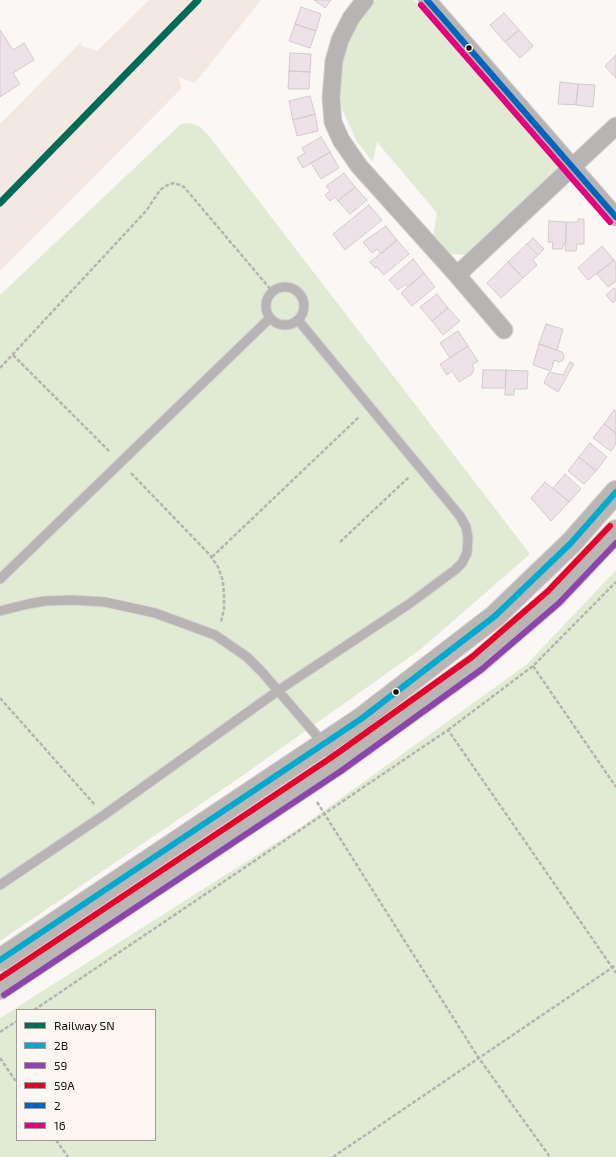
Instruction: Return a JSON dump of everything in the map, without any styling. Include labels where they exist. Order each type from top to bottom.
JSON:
[{"type":"main road","points":[[0,960],[360,719],[495,616],[571,543],[616,492]]},
{"type":"main road","points":[[0,988],[337,764],[477,663],[554,597],[616,531]]},
{"type":"street","points":[[366,0],[351,18],[340,40],[334,61],[331,98],[334,122],[341,140],[359,166],[457,275],[504,330]]},
{"type":"street","points":[[427,0],[616,217]]},
{"type":"street","points":[[457,275],[616,126]]},
{"type":"lane","points":[[289,287],[299,293],[304,304],[304,310],[298,320],[287,325],[281,324],[270,318],[266,308],[268,296],[272,291],[277,288],[289,287]]},
{"type":"lane","points":[[0,579],[270,318]]},
{"type":"lane","points":[[0,885],[104,815],[279,690],[409,604],[454,570],[462,562],[468,546],[466,527],[460,516],[298,320]]},
{"type":"lane","points":[[0,612],[45,601],[72,600],[105,602],[155,614],[215,635],[247,657],[279,690],[324,744],[337,764]]},
{"type":"path","points":[[0,368],[146,211],[160,190],[169,184],[175,183],[184,187],[272,291]]},
{"type":"path","points":[[13,355],[212,557],[218,567],[223,581],[224,595],[222,621],[215,635]]},
{"type":"path","points":[[212,557],[370,407]]},
{"type":"path","points":[[340,542],[420,467]]},
{"type":"path","points":[[35,1009],[325,815],[448,730],[533,666],[616,582]]},
{"type":"path","points":[[533,666],[616,787]]},
{"type":"path","points":[[0,698],[104,815]]},
{"type":"path","points":[[448,730],[616,973]]},
{"type":"path","points":[[307,784],[325,815],[478,1057],[550,1157]]},
{"type":"path","points":[[333,1157],[478,1057],[616,965]]},
{"type":"path","points":[[0,1032],[16,1022]]},
{"type":"path","points":[[0,1058],[16,1082]]},
{"type":"path","points":[[57,1141],[68,1157]]},
{"type":"shaded area","points":[[149,0],[261,0],[195,83],[178,77],[182,88],[0,271],[0,124],[80,43],[82,46],[97,51]]},
{"type":"green space","points":[[376,0],[414,0],[561,167],[468,255],[451,254],[433,237],[437,213],[377,142],[373,162],[357,142],[342,109],[339,90],[346,48],[357,25]]},
{"type":"green space","points":[[190,123],[199,126],[209,136],[530,554],[421,649],[242,776],[0,941],[0,295],[181,124]]},
{"type":"green space","points":[[616,570],[616,1157],[0,1157],[0,1018],[301,827],[526,665]]},
{"type":"building","points":[[314,0],[331,0],[325,8]]},
{"type":"building","points":[[301,7],[321,14],[316,31],[295,24]]},
{"type":"building","points":[[504,13],[519,30],[505,42],[490,25]]},
{"type":"building","points":[[295,24],[316,31],[310,48],[289,41]]},
{"type":"building","points":[[0,30],[13,50],[24,43],[34,60],[13,73],[20,84],[0,97]]},
{"type":"building","points":[[519,30],[533,46],[520,58],[505,42]]},
{"type":"building","points":[[290,53],[311,54],[310,72],[289,71]]},
{"type":"building","points":[[616,55],[616,78],[605,66]]},
{"type":"building","points":[[289,71],[310,72],[309,89],[288,89]]},
{"type":"building","points":[[560,82],[578,84],[576,105],[558,104]]},
{"type":"building","points":[[578,84],[595,85],[593,107],[576,105]]},
{"type":"building","points":[[310,96],[315,114],[293,120],[289,101]]},
{"type":"building","points":[[315,114],[318,131],[297,136],[293,120]]},
{"type":"building","points":[[321,137],[330,152],[303,168],[297,158],[305,153],[302,148]]},
{"type":"building","points":[[330,152],[339,168],[321,179],[311,163]]},
{"type":"building","points":[[344,173],[355,187],[338,201],[335,197],[330,201],[325,195],[330,191],[326,186]]},
{"type":"building","points":[[355,187],[367,200],[350,214],[338,201]]},
{"type":"building","points":[[369,205],[382,220],[345,250],[333,234]]},
{"type":"building","points":[[578,219],[584,219],[584,244],[577,244],[576,251],[565,251],[566,222],[578,222]]},
{"type":"building","points":[[549,221],[566,222],[566,243],[564,243],[562,249],[552,249],[553,242],[548,242]]},
{"type":"building","points":[[386,226],[397,240],[381,254],[377,249],[372,253],[363,242]]},
{"type":"building","points":[[533,238],[544,249],[538,255],[527,244]]},
{"type":"building","points":[[397,240],[409,254],[384,275],[370,262]]},
{"type":"building","points":[[527,244],[538,255],[533,260],[537,265],[523,278],[508,262]]},
{"type":"building","points":[[602,246],[614,260],[588,280],[578,268]]},
{"type":"building","points":[[413,259],[424,273],[408,287],[405,284],[398,290],[389,280]]},
{"type":"building","points":[[614,260],[616,263],[616,281],[608,287],[597,274]]},
{"type":"building","points":[[508,262],[523,278],[501,298],[487,283]]},
{"type":"building","points":[[424,273],[435,287],[412,306],[401,293]]},
{"type":"building","points":[[614,288],[616,290],[616,300],[613,303],[606,295]]},
{"type":"building","points":[[437,294],[448,308],[432,321],[420,307]]},
{"type":"building","points":[[448,308],[460,321],[443,335],[432,321]]},
{"type":"building","points":[[546,324],[563,329],[557,350],[539,344]]},
{"type":"building","points":[[458,331],[468,346],[450,358],[440,343]]},
{"type":"building","points":[[539,344],[562,352],[564,356],[563,360],[559,362],[554,360],[551,371],[533,365]]},
{"type":"building","points":[[468,346],[478,361],[472,365],[474,369],[472,374],[459,382],[452,371],[447,375],[440,364]]},
{"type":"building","points":[[570,362],[574,364],[558,392],[544,383],[549,372],[563,375]]},
{"type":"building","points":[[483,370],[506,370],[505,388],[482,388]]},
{"type":"building","points":[[506,370],[528,371],[527,389],[514,389],[514,395],[505,395]]},
{"type":"building","points":[[614,410],[616,411],[616,433],[604,424]]},
{"type":"building","points":[[604,424],[616,433],[616,444],[611,451],[593,438]]},
{"type":"building","points":[[590,443],[607,457],[596,471],[579,457]]},
{"type":"building","points":[[579,457],[596,471],[584,484],[568,471]]},
{"type":"building","points":[[565,474],[581,489],[569,502],[553,488]]},
{"type":"building","points":[[545,482],[569,502],[551,521],[531,498]]},
{"type":"rail line","name":"SN","points":[[0,203],[198,0]]},
{"type":"transit line","name":"2","points":[[427,0],[616,217]]},
{"type":"transit line","name":"16","points":[[421,5],[610,222]]},
{"type":"transit line","name":"2B","points":[[0,960],[361,719],[495,616],[571,543],[616,492]]},
{"type":"transit line","name":"59A","points":[[0,978],[332,757],[472,657],[548,591],[610,526]]},
{"type":"transit line","name":"59","points":[[4,995],[341,771],[482,669],[559,603],[616,543]]}]
